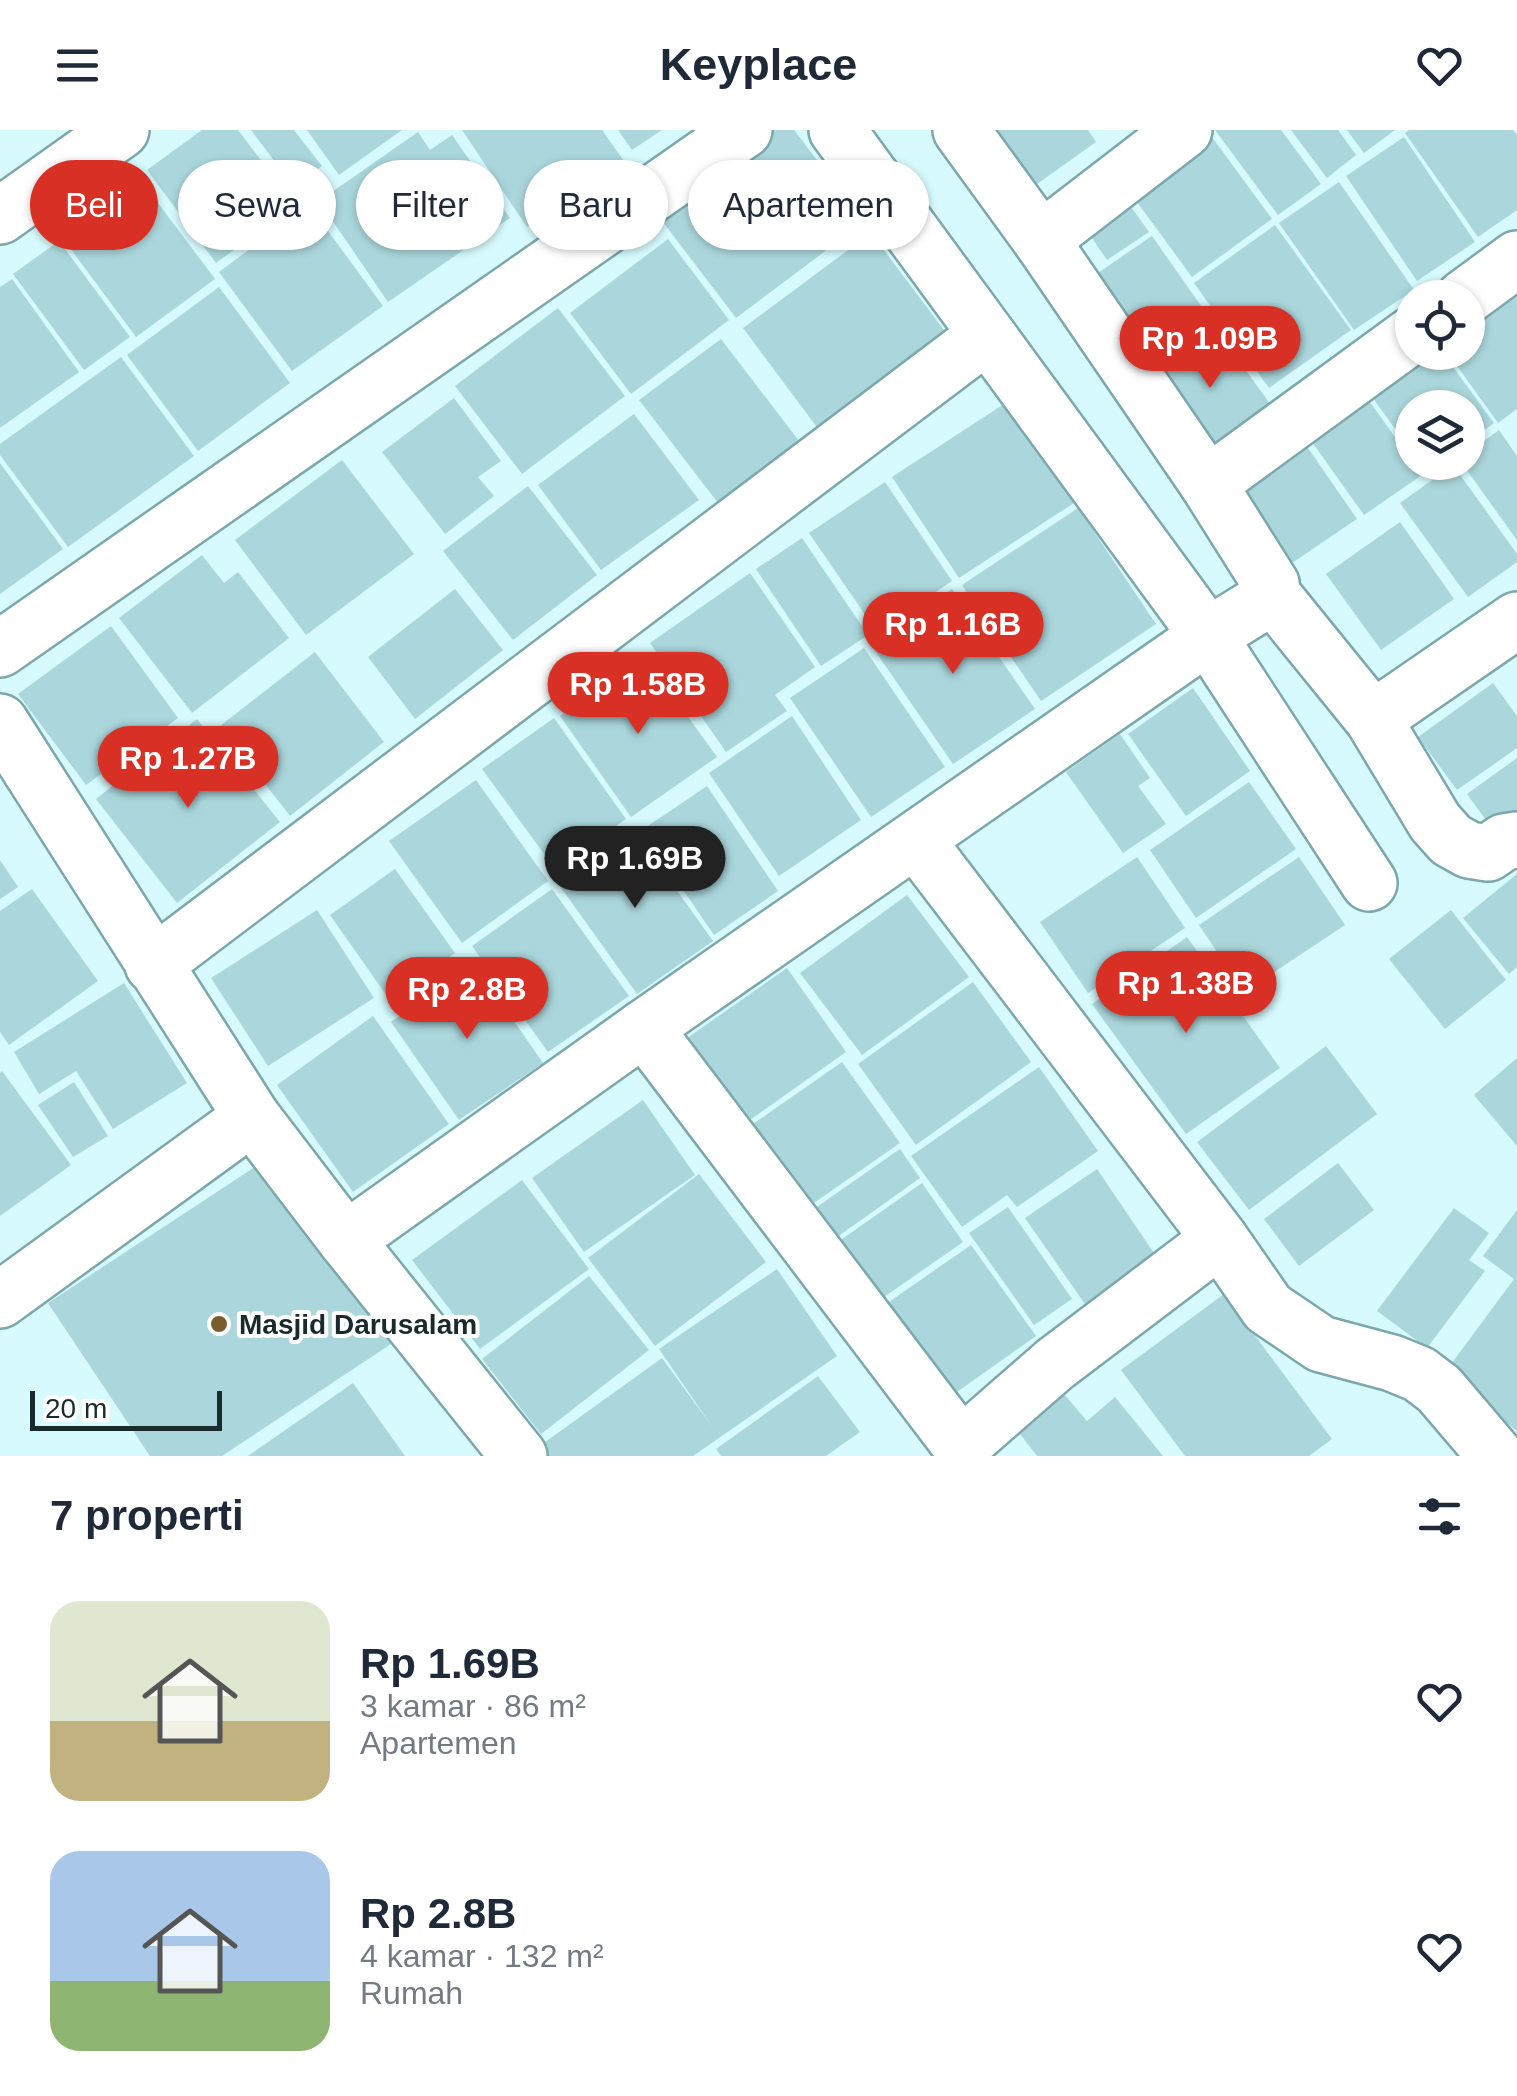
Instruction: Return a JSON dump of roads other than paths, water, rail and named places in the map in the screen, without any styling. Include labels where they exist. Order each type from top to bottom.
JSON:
[{"type":"street","points":[[8,192],[121,130]]},
{"type":"street","points":[[0,650],[744,130]]},
{"type":"street","points":[[837,130],[1208,636],[1369,883]]},
{"type":"street","points":[[346,1240],[644,1028],[1208,636],[1263,602],[1270,592],[1271,584],[1208,484],[961,130]]},
{"type":"street","points":[[1041,240],[1184,130]]},
{"type":"street","points":[[1485,283],[1517,259]]},
{"type":"street","points":[[153,965],[987,335]]},
{"type":"street","points":[[1208,484],[1395,347]]},
{"type":"street","points":[[1270,592],[1373,719],[1435,822],[1451,840],[1469,850],[1488,852],[1504,842],[1517,840]]},
{"type":"street","points":[[1373,719],[1517,620]]},
{"type":"street","points":[[0,722],[252,1117],[519,1456]]},
{"type":"street","points":[[916,840],[1220,1239],[1268,1308],[1321,1344],[1419,1374],[1439,1389],[1496,1456]]},
{"type":"street","points":[[644,1028],[964,1451],[1055,1364],[1220,1239]]},
{"type":"street","points":[[0,1300],[252,1117]]},
{"type":"place","name":"Masjid Darusalam","points":[[219,1324]]}]
